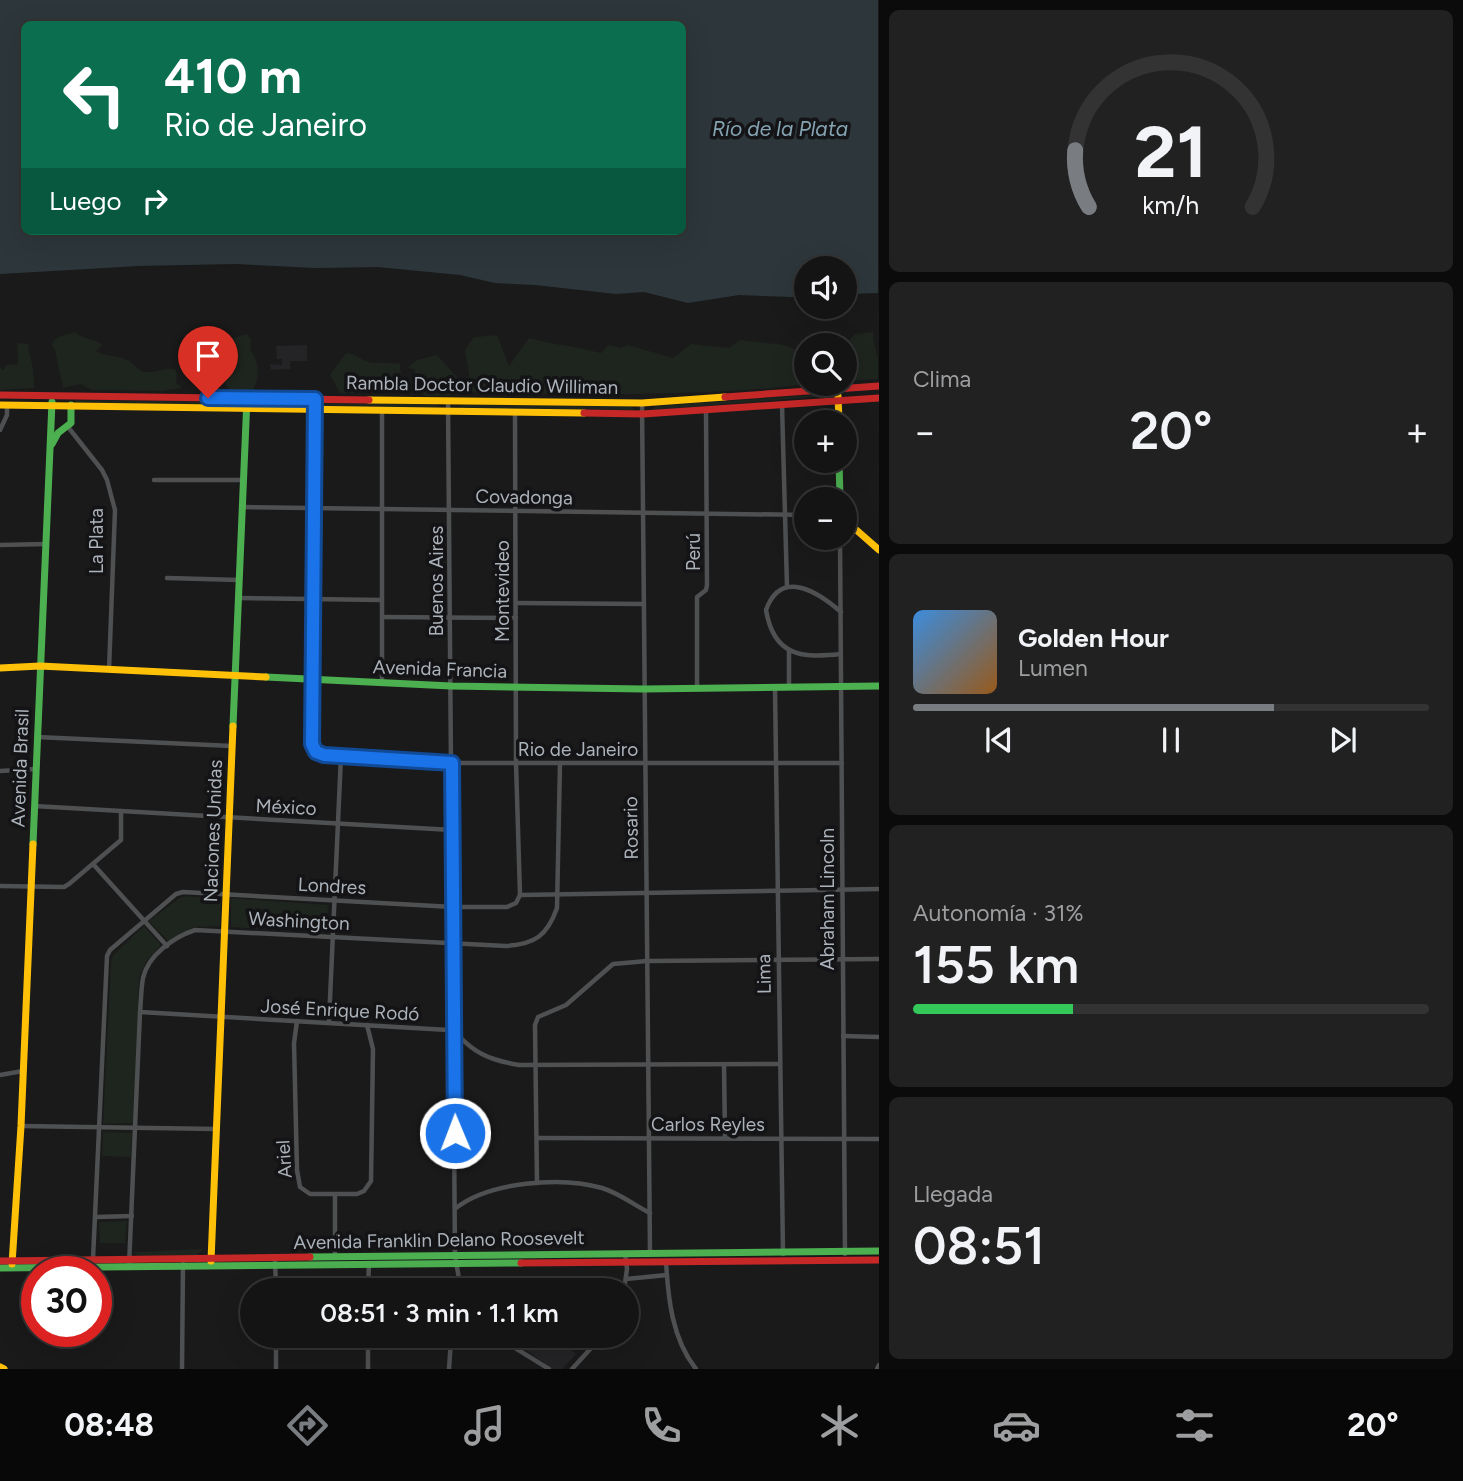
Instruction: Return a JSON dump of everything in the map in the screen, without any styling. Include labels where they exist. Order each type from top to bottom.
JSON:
[{"type":"main road","name":"Rambla Doctor Claudio Williman","points":[[857,387],[878,386]]},
{"type":"main road","name":"Rambla Doctor Claudio Williman","points":[[0,395],[642,403],[794,391]]},
{"type":"main road","name":"Avenida Brasil","points":[[12,1265],[21,1126],[51,444],[50,406],[55,396]]},
{"type":"main road","points":[[839,396],[839,410]]},
{"type":"main road","points":[[51,444],[71,423],[72,407],[68,397]]},
{"type":"main road","name":"Naciones Unidas","points":[[211,1262],[247,398]]},
{"type":"main road","name":"Rambla Doctor Claudio Williman","points":[[3,405],[643,414],[878,398]]},
{"type":"main road","points":[[50,424],[64,429]]},
{"type":"main road","points":[[857,531],[878,550]]},
{"type":"main road","name":"Avenida Francia","points":[[0,667],[40,666],[451,687],[644,689],[878,686]]},
{"type":"main road","name":"Avenida Franklin Delano Roosevelt","points":[[0,1261],[12,1265],[457,1260],[783,1256],[878,1251]]},
{"type":"main road","name":"Avenida Franklin Delano Roosevelt","points":[[626,1258],[650,1253],[666,1257]]},
{"type":"main road","name":"Avenida Franklin Delano Roosevelt","points":[[783,1256],[878,1260]]},
{"type":"main road","name":"Avenida Franklin Delano Roosevelt","points":[[112,1262],[129,1263]]},
{"type":"main road","name":"Avenida Franklin Delano Roosevelt","points":[[0,1268],[21,1264]]},
{"type":"street","points":[[312,680],[315,399]]},
{"type":"street","name":"Buenos Aires","points":[[449,401],[455,1208],[459,1278]]},
{"type":"street","name":"Rosario","points":[[642,403],[650,1253]]},
{"type":"street","points":[[782,404],[787,587]]},
{"type":"street","points":[[0,429],[7,415],[3,405]]},
{"type":"street","name":"Perú","points":[[697,688],[697,597],[706,590],[707,585],[706,410]]},
{"type":"street","points":[[382,411],[382,683]]},
{"type":"street","name":"Montevideo","points":[[515,413],[516,763],[520,895]]},
{"type":"street","name":"La Plata","points":[[64,429],[102,470],[115,510],[108,670]]},
{"type":"street","points":[[155,480],[243,480]]},
{"type":"street","name":"Covadonga","points":[[242,507],[794,515]]},
{"type":"street","points":[[0,545],[46,544]]},
{"type":"street","name":"Abraham Lincoln","points":[[840,550],[845,1260]]},
{"type":"street","points":[[167,578],[239,580]]},
{"type":"street","points":[[841,612],[820,595],[802,588],[787,587],[778,590],[766,610],[775,633],[789,650],[797,655],[841,654]]},
{"type":"street","points":[[238,598],[383,600]]},
{"type":"street","points":[[516,603],[644,604]]},
{"type":"street","points":[[383,617],[516,618]]},
{"type":"street","points":[[789,650],[789,687]]},
{"type":"street","name":"Rio de Janeiro","points":[[312,680],[312,744],[316,752],[452,763],[842,763]]},
{"type":"street","name":"Lima","points":[[775,688],[783,1256]]},
{"type":"street","points":[[37,737],[232,746]]},
{"type":"street","points":[[328,1021],[342,756]]},
{"type":"street","name":"Washington","points":[[129,1263],[140,1012],[148,965],[175,939],[195,930],[506,946],[526,944],[541,936],[552,923],[557,908],[560,763]]},
{"type":"street","points":[[0,771],[36,769]]},
{"type":"street","name":"México","points":[[34,806],[452,830]]},
{"type":"street","points":[[0,886],[64,887],[121,840],[121,811]]},
{"type":"street","points":[[93,864],[167,946]]},
{"type":"street","name":"Londres","points":[[93,1256],[107,956],[176,894],[183,892],[453,907],[507,907],[516,903],[520,895],[878,889]]},
{"type":"street","points":[[537,1183],[535,1025],[538,1017],[566,1005],[614,964],[647,961],[878,959]]},
{"type":"street","name":"José Enrique Rodó","points":[[140,1012],[328,1021],[454,1031]]},
{"type":"street","name":"Ariel","points":[[297,1021],[294,1043],[298,1182],[310,1194],[335,1194]]},
{"type":"street","points":[[335,1261],[335,1194],[357,1194],[364,1191],[371,1181],[373,1049],[367,1025]]},
{"type":"street","points":[[454,1031],[470,1047],[490,1058],[519,1065],[779,1064]]},
{"type":"street","points":[[844,1036],[878,1037]]},
{"type":"street","points":[[724,1064],[725,1138]]},
{"type":"street","points":[[0,1074],[23,1071]]},
{"type":"street","points":[[21,1126],[216,1129]]},
{"type":"street","name":"Carlos Reyles","points":[[537,1138],[878,1139]]},
{"type":"street","points":[[455,1208],[485,1192],[537,1183],[590,1185],[615,1194],[650,1213]]},
{"type":"street","points":[[96,1217],[132,1216]]},
{"type":"street","points":[[666,1257],[672,1316],[685,1352],[696,1369]]},
{"type":"street","points":[[626,1258],[626,1278]]},
{"type":"street","points":[[368,1278],[369,1261]]},
{"type":"street","points":[[276,1262],[276,1278]]},
{"type":"street","points":[[182,1369],[183,1263]]},
{"type":"street","points":[[636,1278],[667,1275]]},
{"type":"street","points":[[276,1348],[276,1369]]},
{"type":"street","points":[[368,1348],[368,1369]]},
{"type":"street","points":[[449,1369],[450,1348]]},
{"type":"street","points":[[515,1348],[549,1369]]},
{"type":"street","points":[[572,1369],[591,1348]]},
{"type":"shaded area","points":[[75,332],[102,345],[96,351],[125,359],[141,371],[175,369],[176,383],[182,388],[161,391],[92,390],[80,384],[63,388],[52,344],[58,337]]},
{"type":"shaded area","points":[[874,332],[878,379],[857,380],[857,334]]},
{"type":"shaded area","points":[[214,334],[234,338],[247,334],[251,340],[250,349],[258,370],[252,391],[230,392],[210,365],[178,346]]},
{"type":"shaded area","points":[[497,335],[509,366],[529,338],[601,353],[609,345],[621,348],[628,345],[673,358],[691,344],[729,348],[740,340],[785,345],[794,349],[794,386],[690,393],[472,392],[465,350],[474,337]]},
{"type":"shaded area","points":[[17,343],[29,344],[34,388],[0,390],[0,367],[3,370],[6,365],[18,364]]},
{"type":"shaded area","points":[[307,345],[307,361],[290,361],[290,369],[271,370],[270,364],[282,365],[282,359],[277,359],[276,346]]},
{"type":"shaded area","points":[[346,353],[369,362],[400,364],[401,378],[406,380],[415,377],[415,370],[408,367],[417,360],[437,355],[464,389],[460,395],[425,396],[411,388],[406,393],[387,387],[378,393],[340,393],[330,375]]},
{"type":"shaded area","points":[[798,396],[831,396],[651,410],[656,406]]},
{"type":"shaded area","points":[[76,400],[234,402],[235,404],[76,404]]},
{"type":"shaded area","points":[[320,403],[435,404],[440,407],[320,407]]},
{"type":"shaded area","points":[[463,405],[630,406],[635,410],[458,408]]},
{"type":"shaded area","points":[[186,896],[221,899],[220,926],[194,927],[168,941],[149,921]]},
{"type":"shaded area","points":[[231,898],[328,905],[327,933],[231,927]]},
{"type":"shaded area","points":[[144,926],[161,945],[146,962],[139,977],[134,1123],[103,1124],[111,962],[113,955]]},
{"type":"shaded area","points":[[103,1132],[132,1133],[131,1157],[102,1156]]},
{"type":"shaded area","points":[[127,1221],[125,1243],[100,1243],[99,1222]]},
{"type":"shaded area","points":[[204,1249],[197,1255],[137,1256],[134,1252]]},
{"type":"shaded area","points":[[523,1348],[568,1348],[576,1354],[562,1369],[553,1369]]},
{"type":"water","name":"Río de la Plata","points":[[0,0],[878,0],[878,293],[857,294],[857,256],[794,256],[794,297],[739,295],[688,303],[644,292],[616,294],[495,283],[460,275],[378,267],[316,268],[235,264],[0,274]]},
{"type":"traffic: fast","points":[[233,726],[247,398]]},
{"type":"traffic: fast","points":[[33,844],[52,402]]},
{"type":"traffic: fast","points":[[52,444],[58,433],[71,423],[71,405]]},
{"type":"traffic: fast","points":[[839,473],[840,487]]},
{"type":"traffic: fast","points":[[266,677],[451,686],[644,689],[879,686]]},
{"type":"traffic: fast","points":[[310,1257],[879,1251]]},
{"type":"traffic: fast","points":[[0,1268],[521,1263]]},
{"type":"traffic: slow","points":[[838,396],[839,410]]},
{"type":"traffic: slow","points":[[369,400],[642,403],[725,397]]},
{"type":"traffic: slow","points":[[0,405],[584,413]]},
{"type":"traffic: slow","points":[[857,531],[879,550]]},
{"type":"traffic: slow","points":[[0,668],[40,666],[266,677]]},
{"type":"traffic: slow","points":[[211,1261],[233,726]]},
{"type":"traffic: slow","points":[[12,1264],[33,844]]},
{"type":"traffic: slow","points":[[0,1367],[4,1369]]},
{"type":"traffic: jam","points":[[725,397],[879,386]]},
{"type":"traffic: jam","points":[[0,395],[369,400]]},
{"type":"traffic: jam","points":[[584,413],[643,414],[879,398]]},
{"type":"traffic: jam","points":[[0,1261],[310,1257]]},
{"type":"traffic: jam","points":[[521,1263],[879,1260]]},
{"type":"route","points":[[208,398],[315,399],[312,744],[316,752],[324,755],[452,763],[455,1133]]}]
